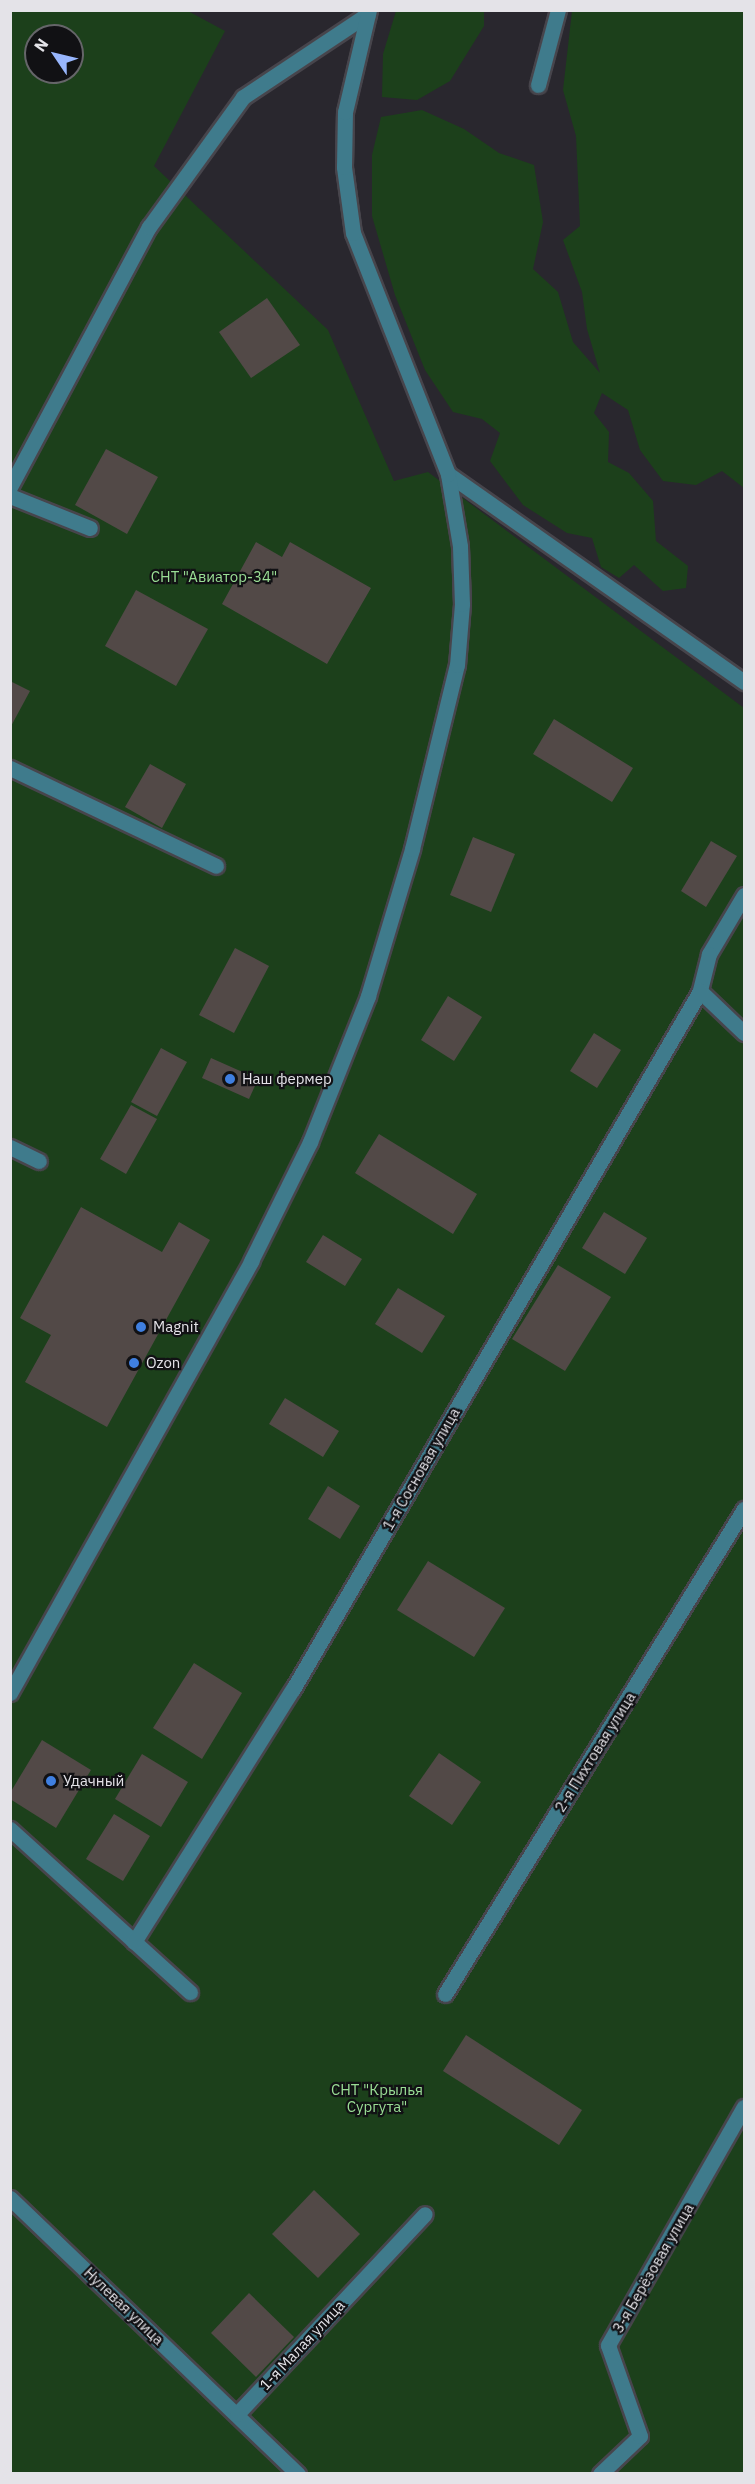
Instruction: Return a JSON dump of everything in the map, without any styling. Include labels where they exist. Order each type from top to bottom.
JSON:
[{"type":"street","points":[[538,85],[558,10]]},
{"type":"street","points":[[10,1693],[251,1261],[310,1142],[368,996],[412,849],[457,665],[462,604],[460,546],[448,474],[353,233],[344,166],[345,112],[369,12]]},
{"type":"street","points":[[10,487],[149,227],[243,97],[369,12]]},
{"type":"street","points":[[448,474],[744,682]]},
{"type":"street","points":[[10,496],[90,528]]},
{"type":"street","points":[[10,768],[216,866]]},
{"type":"street","name":"1-я Сосновая улица","points":[[134,1942],[293,1689],[700,991],[709,954],[744,895]]},
{"type":"street","points":[[700,991],[744,1033]]},
{"type":"street","points":[[10,1147],[39,1161]]},
{"type":"street","name":"2-я Пихтовая улица","points":[[445,1994],[744,1509]]},
{"type":"street","points":[[10,1829],[190,1992]]},
{"type":"street","name":"3-я Берёзовая улица","points":[[600,2474],[640,2436],[608,2345],[744,2107]]},
{"type":"street","name":"Нулевая улица","points":[[10,2198],[237,2414]]},
{"type":"street","name":"1-я Малая улица","points":[[237,2414],[425,2214]]},
{"type":"street","points":[[237,2414],[298,2474]]},
{"type":"green space","name":"CНТ \"Крылья Сургута\"","points":[[11,11],[188,11],[225,31],[154,166],[328,330],[394,481],[428,472],[744,708],[744,2473],[11,2474]]},
{"type":"green space","points":[[396,11],[484,11],[484,26],[450,81],[417,100],[382,97],[383,54]]},
{"type":"green space","points":[[572,11],[744,11],[744,488],[722,471],[696,485],[663,481],[640,450],[628,410],[602,393],[594,413],[609,432],[608,462],[629,473],[653,501],[656,541],[688,566],[686,588],[663,591],[634,565],[619,578],[601,567],[592,538],[567,533],[523,505],[490,461],[500,433],[482,419],[453,412],[425,370],[395,295],[372,216],[372,155],[381,117],[422,110],[464,129],[499,153],[534,165],[543,222],[533,269],[558,292],[573,342],[600,373],[587,329],[582,292],[563,240],[580,226],[576,136],[563,90]]},
{"type":"building","points":[[267,298],[300,345],[251,378],[219,332]]},
{"type":"building","points":[[106,449],[158,477],[127,534],[75,505]]},
{"type":"building","points":[[256,542],[282,557],[290,542],[371,588],[327,664],[222,604]]},
{"type":"building","points":[[136,590],[208,629],[176,686],[105,646]]},
{"type":"building","points":[[10,681],[30,691],[10,728]]},
{"type":"building","points":[[554,719],[633,768],[612,802],[533,754]]},
{"type":"building","points":[[150,764],[186,784],[162,828],[125,807]]},
{"type":"building","points":[[473,837],[515,854],[491,912],[450,895]]},
{"type":"building","points":[[711,841],[737,856],[706,907],[681,891]]},
{"type":"building","points":[[235,948],[269,966],[234,1033],[199,1015]]},
{"type":"building","points":[[448,996],[482,1017],[454,1061],[421,1040]]},
{"type":"building","points":[[594,1033],[621,1050],[597,1088],[570,1071]]},
{"type":"building","points":[[161,1048],[187,1062],[157,1116],[131,1102]]},
{"type":"building","name":"Наш фермер","points":[[211,1058],[258,1079],[249,1099],[202,1078]]},
{"type":"building","points":[[131,1105],[157,1119],[126,1174],[100,1159]]},
{"type":"building","points":[[379,1134],[477,1194],[453,1234],[355,1173]]},
{"type":"building","points":[[81,1207],[162,1252],[179,1222],[210,1240],[107,1427],[25,1382],[51,1335],[20,1318]]},
{"type":"building","points":[[604,1212],[647,1238],[625,1274],[582,1248]]},
{"type":"building","points":[[323,1235],[362,1259],[345,1286],[306,1262]]},
{"type":"building","points":[[558,1265],[611,1297],[565,1371],[512,1339]]},
{"type":"building","points":[[398,1288],[445,1316],[422,1353],[375,1324]]},
{"type":"building","points":[[285,1398],[339,1431],[323,1457],[269,1424]]},
{"type":"building","points":[[328,1486],[360,1506],[340,1539],[308,1519]]},
{"type":"building","points":[[428,1561],[505,1608],[474,1657],[397,1610]]},
{"type":"building","points":[[194,1663],[242,1693],[202,1759],[153,1728]]},
{"type":"building","name":"Удачный","points":[[42,1740],[91,1770],[56,1828],[10,1799],[10,1793]]},
{"type":"building","points":[[439,1753],[481,1782],[452,1825],[409,1796]]},
{"type":"building","points":[[142,1754],[188,1782],[161,1827],[115,1799]]},
{"type":"building","points":[[114,1814],[150,1836],[123,1881],[86,1859]]},
{"type":"building","points":[[466,2035],[582,2110],[559,2145],[443,2071]]},
{"type":"building","points":[[314,2190],[360,2234],[318,2278],[272,2234]]},
{"type":"building","points":[[249,2293],[294,2337],[256,2377],[211,2333]]},
{"type":"place","name":"Наш фермер","points":[[230,1079]]},
{"type":"place","name":"Magnit","points":[[141,1327]]},
{"type":"place","name":"Ozon","points":[[134,1363]]},
{"type":"place","name":"Удачный","points":[[51,1781]]},
{"type":"park label","name":"СНТ \"Авиатор-34\"","points":[[214,577]]}]
